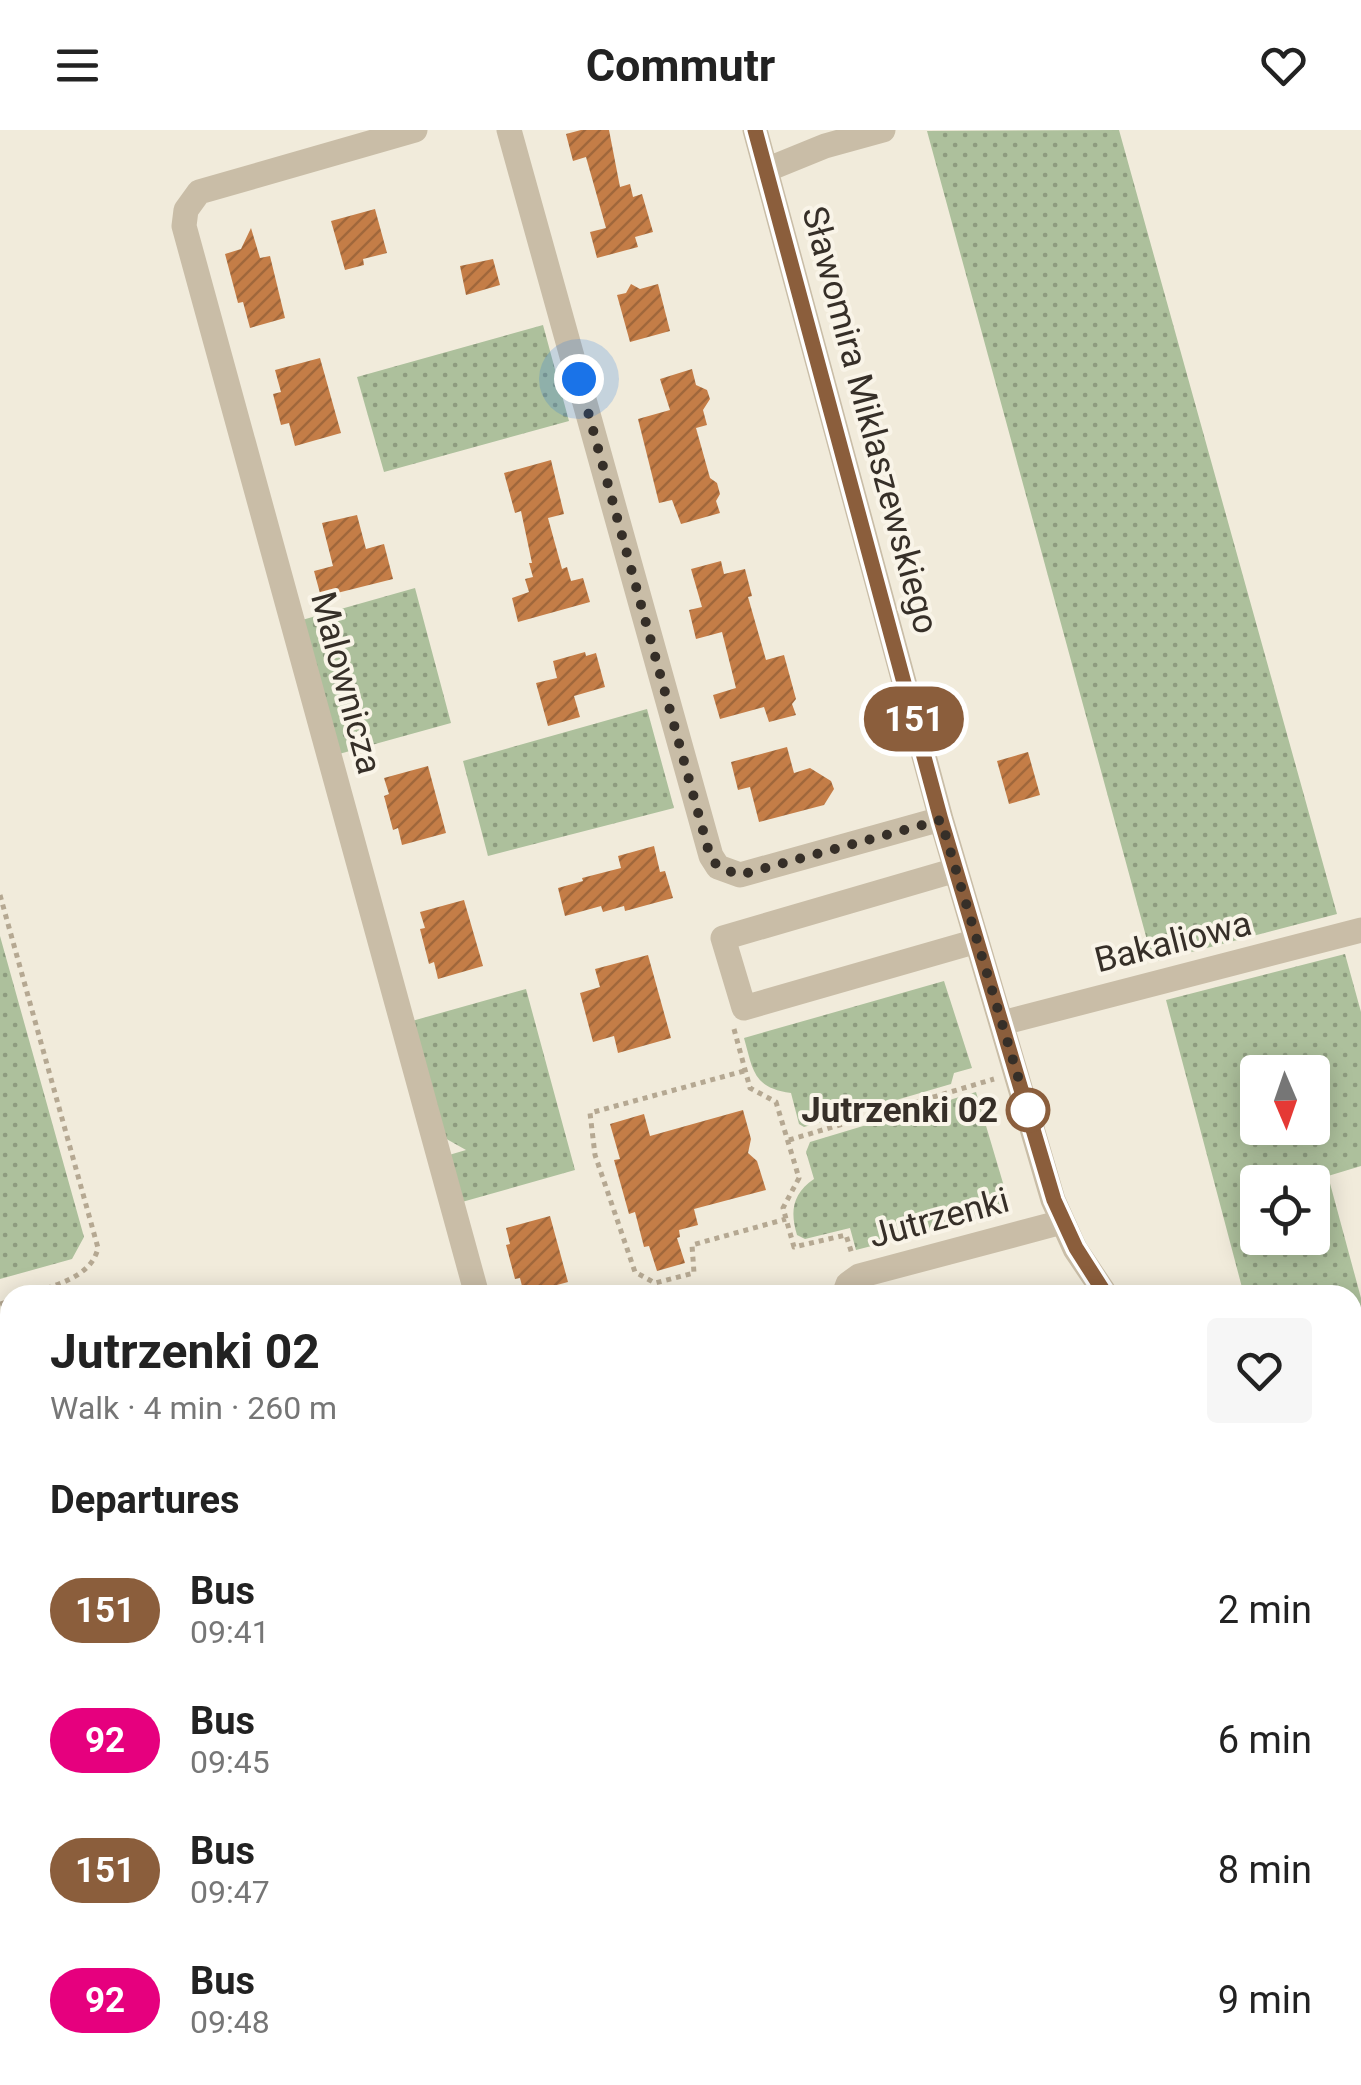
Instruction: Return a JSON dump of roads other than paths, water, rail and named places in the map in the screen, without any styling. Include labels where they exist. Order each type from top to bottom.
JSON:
[{"type":"street","name":"Malownicza","points":[[415,130],[199,192],[186,210],[184,226],[474,1285]]},
{"type":"street","points":[[509,130],[710,856],[718,867],[740,875],[941,820]]},
{"type":"street","name":"Sławomira Miklaszewskiego","points":[[755,130],[941,820],[1016,1072],[1062,1222],[1100,1285]]},
{"type":"street","points":[[766,170],[824,146],[883,130]]},
{"type":"street","points":[[956,870],[722,938],[744,1008],[977,941]]},
{"type":"street","name":"Bakaliowa","points":[[1002,1024],[1361,930]]},
{"type":"street","name":"Jutrzenki","points":[[854,1285],[1062,1222]]},
{"type":"place","name":"Jutrzenki 02","points":[[1028,1110]]}]
